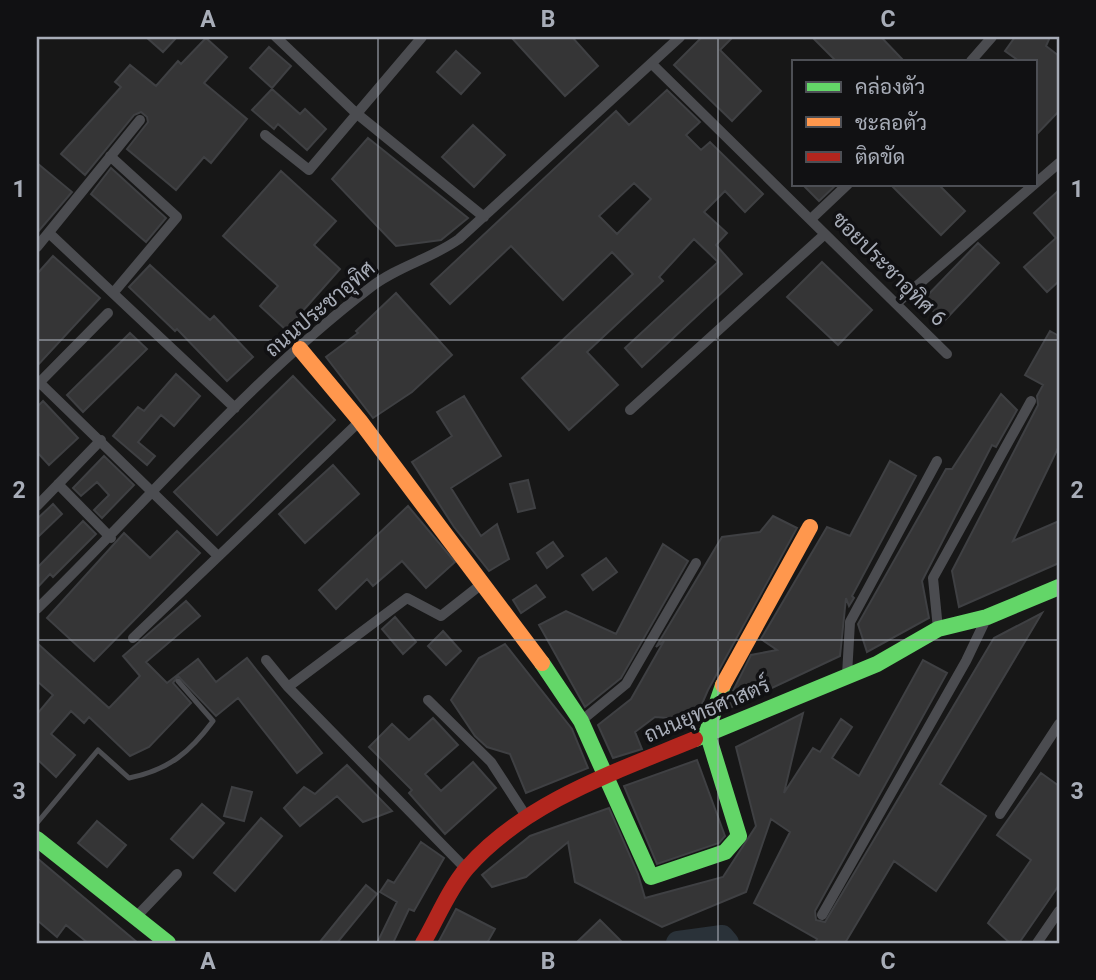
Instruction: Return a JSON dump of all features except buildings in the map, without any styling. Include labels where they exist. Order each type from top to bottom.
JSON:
[{"type":"street","points":[[276,37],[356,113],[484,217]]},
{"type":"street","points":[[265,135],[309,170],[422,37]]},
{"type":"street","name":"ถนนประชาอุทิศ","points":[[37,609],[111,538],[236,408],[300,349],[371,287],[400,268],[438,255],[484,217],[680,37]]},
{"type":"street","points":[[972,60],[992,37]]},
{"type":"street","name":"ซอยประชาอุทิศ 6","points":[[652,64],[947,354]]},
{"type":"street","points":[[37,247],[140,120]]},
{"type":"street","points":[[110,156],[177,217],[114,292]]},
{"type":"street","points":[[1036,183],[1059,163]]},
{"type":"street","points":[[811,219],[846,186]]},
{"type":"street","points":[[897,303],[1032,186]]},
{"type":"street","points":[[48,233],[236,408]]},
{"type":"street","points":[[631,410],[825,234]]},
{"type":"street","points":[[108,313],[38,384],[101,440],[217,555]]},
{"type":"street","points":[[300,349],[360,421],[514,622],[581,721],[651,877],[725,852],[739,836],[707,732],[717,695],[810,527]]},
{"type":"street","points":[[938,629],[933,578],[1031,401]]},
{"type":"street","points":[[133,638],[360,421]]},
{"type":"street","points":[[37,506],[101,440]]},
{"type":"street","points":[[847,675],[850,622],[937,461]]},
{"type":"street","points":[[58,484],[111,538]]},
{"type":"street","points":[[581,721],[626,684],[696,563]]},
{"type":"street","points":[[288,687],[407,598],[441,616],[484,583]]},
{"type":"street","name":"ถนนยุทธศาสตร์","points":[[423,943],[466,869],[526,816],[607,775],[877,664],[938,629],[987,617],[1059,587]]},
{"type":"street","points":[[822,915],[966,661],[987,617]]},
{"type":"street","points":[[265,660],[288,687],[466,869]]},
{"type":"street","points":[[428,700],[491,762],[526,816]]},
{"type":"street","points":[[1000,814],[1059,724]]},
{"type":"street","points":[[37,839],[168,943]]},
{"type":"street","points":[[136,916],[177,874]]},
{"type":"street","points":[[1037,943],[1059,911]]},
{"type":"lane","points":[[37,823],[98,750],[129,778],[153,773],[192,748],[213,721],[178,681]]},
{"type":"waterway","points":[[678,943],[722,937],[727,943]]},
{"type":"traffic: fast","points":[[695,739],[877,664],[938,629],[987,617],[1059,587]]},
{"type":"traffic: fast","points":[[542,663],[581,721],[651,877],[725,852],[739,836],[707,732],[723,685]]},
{"type":"traffic: fast","points":[[37,839],[168,943]]},
{"type":"traffic: slow","points":[[300,349],[360,421],[542,663]]},
{"type":"traffic: slow","points":[[723,685],[810,527]]},
{"type":"traffic: jam","points":[[423,943],[467,868],[490,845],[516,825],[573,791],[695,739]]}]
